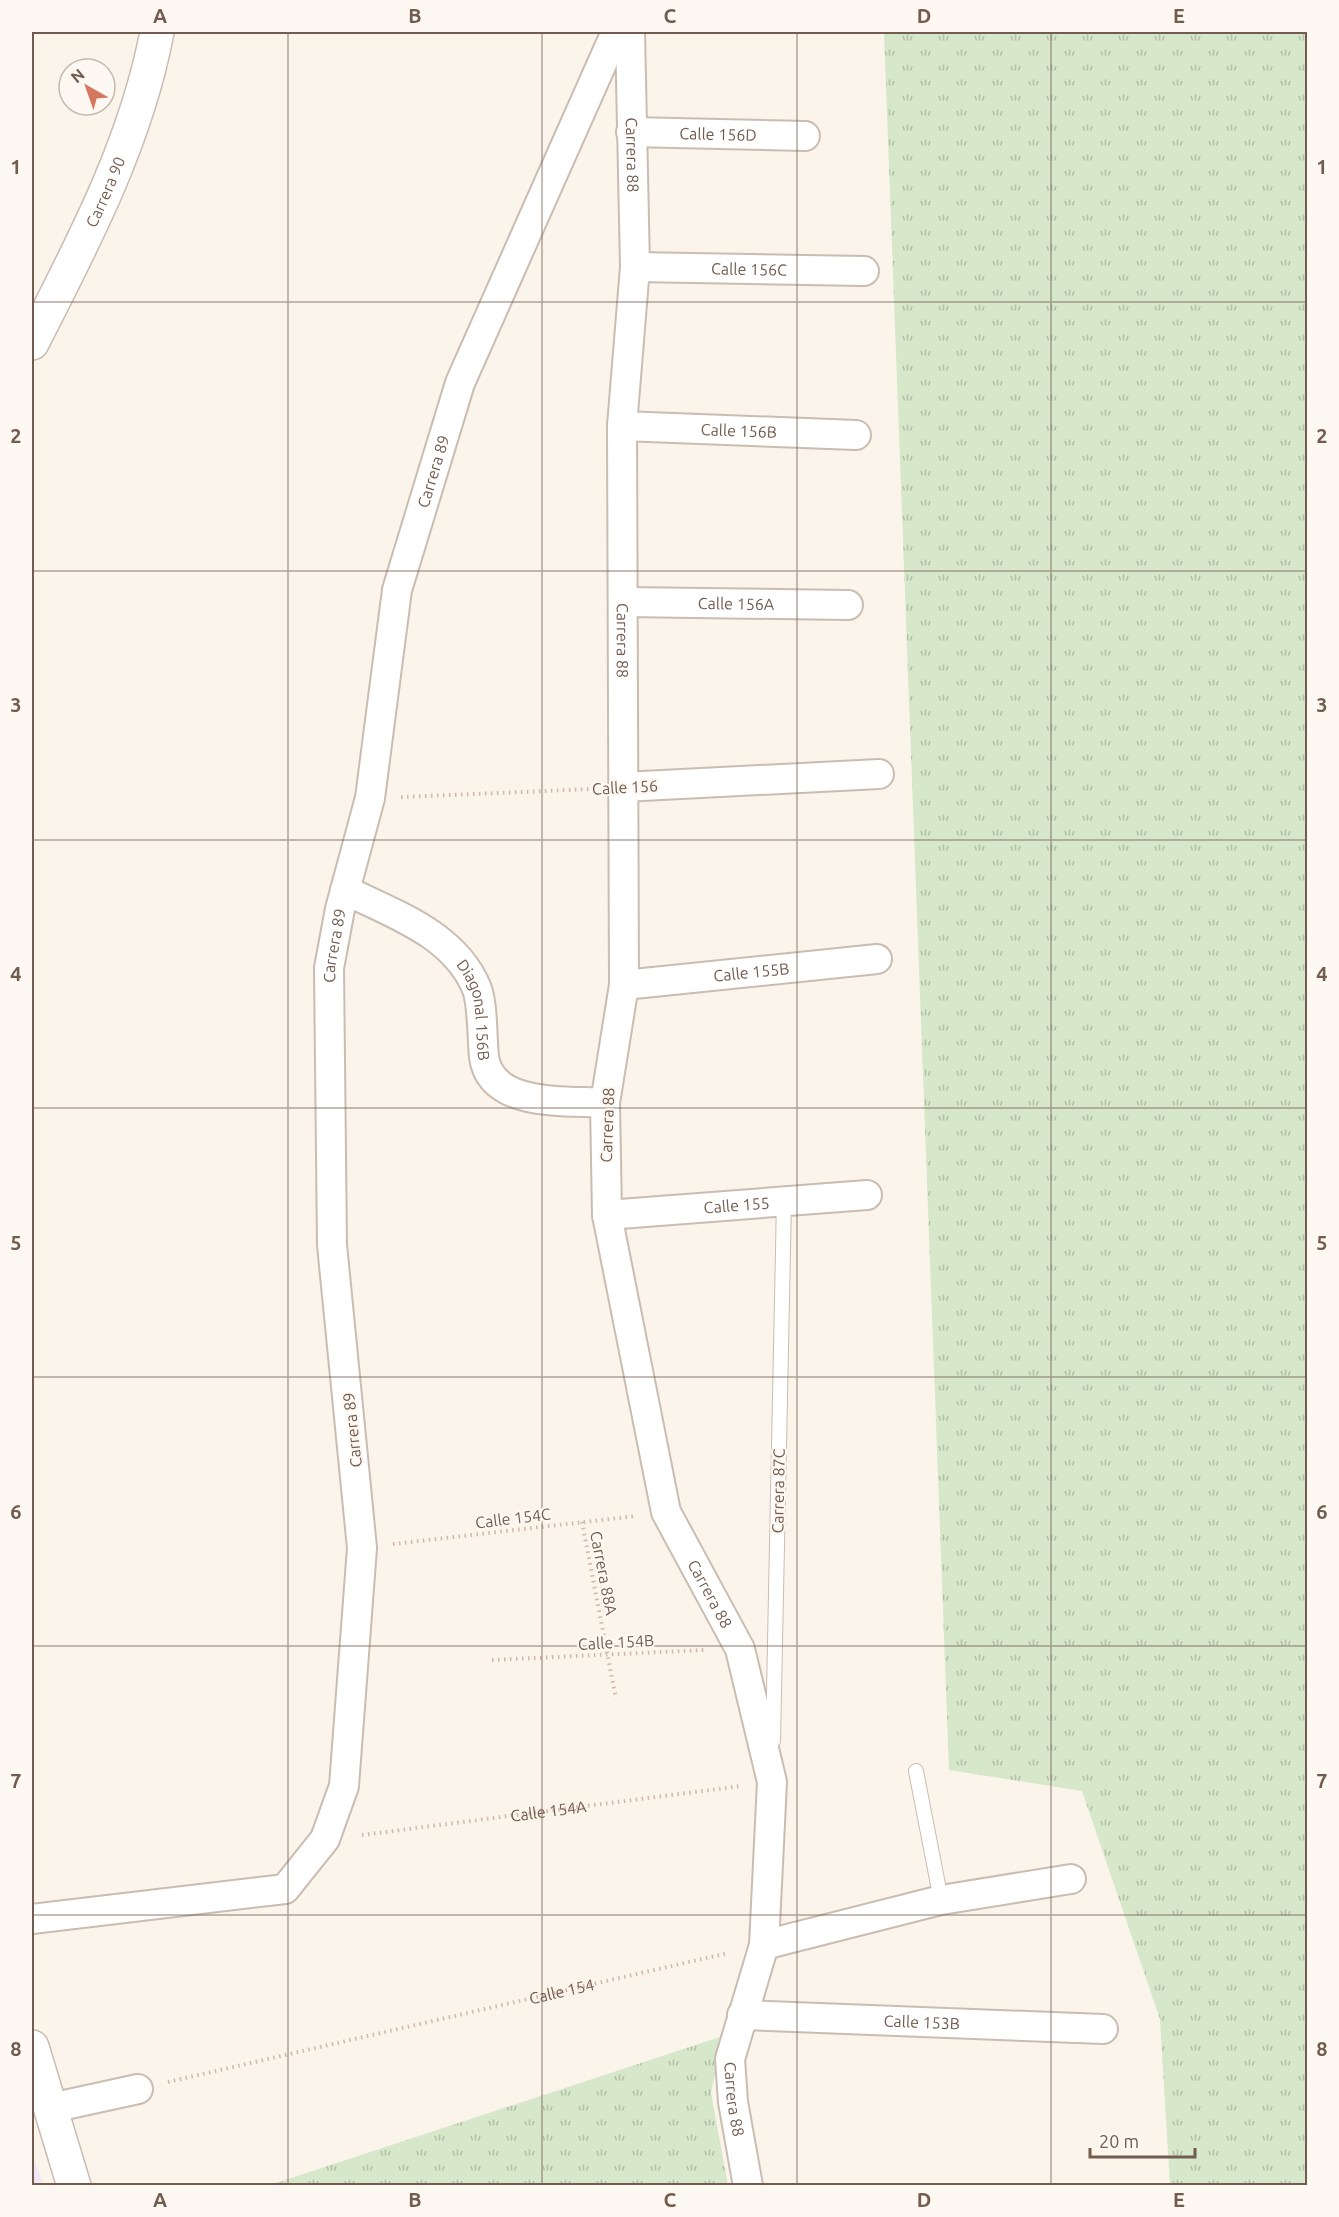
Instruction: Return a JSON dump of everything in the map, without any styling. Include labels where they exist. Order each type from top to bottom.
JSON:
[{"type":"street","name":"Carrera 90","points":[[32,343],[110,183],[140,104],[157,32]]},
{"type":"street","name":"Carrera 89","points":[[32,1919],[285,1889],[325,1839],[344,1786],[362,1548],[332,1245],[329,968],[345,890],[370,798],[397,590],[460,383],[616,32]]},
{"type":"street","name":"Carrera 88","points":[[630,32],[634,267],[622,426],[624,985],[605,1103],[607,1215],[666,1512],[740,1649],[772,1782],[764,1945],[730,2059],[733,2102],[748,2186]]},
{"type":"street","name":"Calle 156D","points":[[631,132],[805,136]]},
{"type":"street","name":"Calle 156C","points":[[634,267],[864,271]]},
{"type":"street","name":"Calle 156B","points":[[622,426],[856,435]]},
{"type":"street","name":"Calle 156A","points":[[624,602],[848,605]]},
{"type":"street","name":"Calle 156","points":[[623,787],[879,774]]},
{"type":"street","name":"Diagonal 156B","points":[[345,890],[440,939],[460,962],[477,990],[485,1061],[495,1081],[507,1091],[526,1097],[605,1103]]},
{"type":"street","name":"Calle 155B","points":[[624,985],[877,959]]},
{"type":"street","name":"Calle 155","points":[[607,1215],[867,1195]]},
{"type":"street","points":[[764,1945],[941,1900],[1071,1879]]},
{"type":"street","name":"Calle 153B","points":[[742,2015],[1103,2029]]},
{"type":"street","points":[[32,2047],[74,2186]]},
{"type":"street","points":[[51,2108],[138,2089]]},
{"type":"lane","name":"Carrera 87C","points":[[772,1782],[784,1201]]},
{"type":"lane","points":[[916,1771],[941,1900]]},
{"type":"path","name":"Calle 156","points":[[370,798],[623,787]]},
{"type":"path","name":"Calle 154C","points":[[362,1548],[666,1512]]},
{"type":"path","name":"Carrera 88A","points":[[582,1522],[616,1700]]},
{"type":"path","name":"Calle 154B","points":[[492,1660],[740,1649]]},
{"type":"path","name":"Calle 154A","points":[[325,1839],[772,1782]]},
{"type":"path","name":"Calle 154","points":[[138,2089],[764,1945]]},
{"type":"shaded area","points":[[32,2156],[44,2185],[32,2185]]},
{"type":"green space","points":[[884,32],[1307,32],[1307,2185],[1170,2185],[1160,2019],[1082,1791],[949,1770]]},
{"type":"green space","points":[[723,2036],[711,2093],[728,2185],[267,2186]]}]
